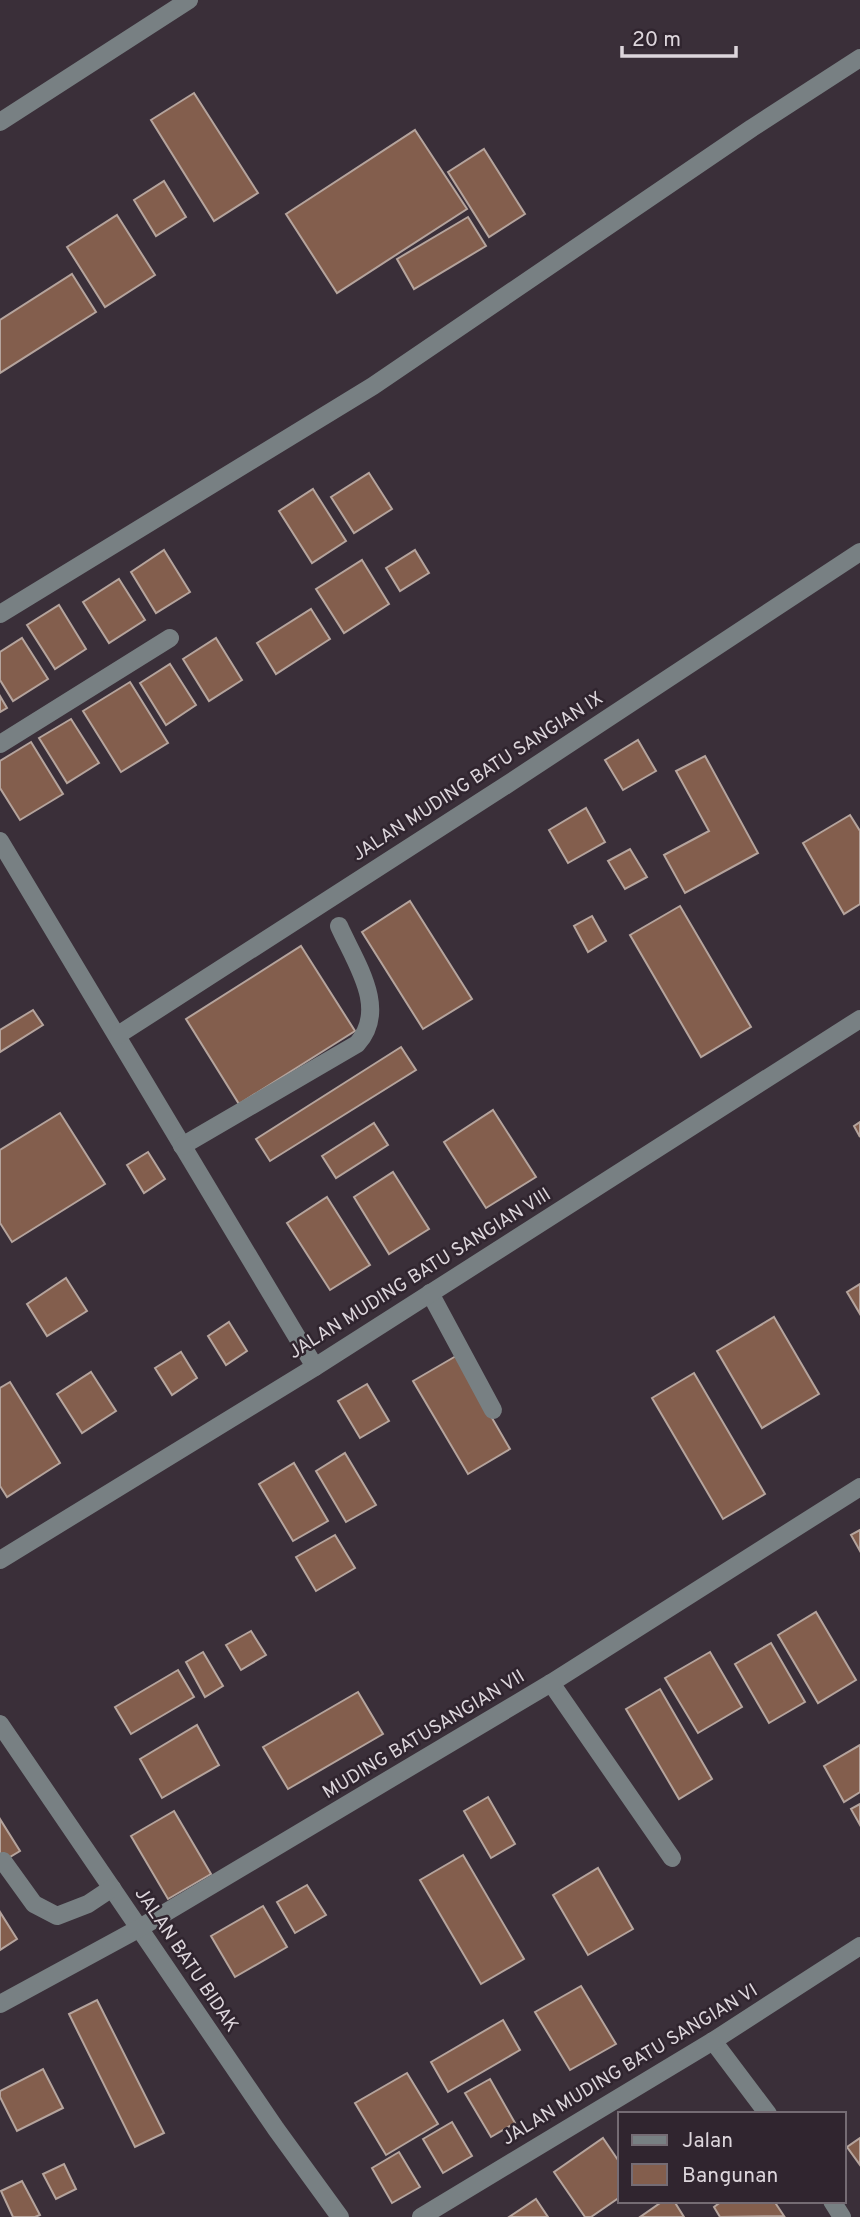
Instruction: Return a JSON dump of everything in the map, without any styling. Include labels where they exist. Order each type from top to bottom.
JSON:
[{"type":"street","points":[[0,122],[189,0]]},
{"type":"street","points":[[0,614],[373,386],[740,136],[860,58]]},
{"type":"street","name":"JALAN MUDING BATU SANGIAN IX","points":[[118,1035],[511,782],[860,552]]},
{"type":"street","points":[[0,744],[170,638]]},
{"type":"street","points":[[0,841],[315,1367]]},
{"type":"street","points":[[183,1146],[357,1044],[367,1033],[371,1016],[368,991],[339,926]]},
{"type":"street","name":"JALAN MUDING BATU SANGIAN VIII","points":[[0,1560],[315,1367],[860,1019]]},
{"type":"street","points":[[430,1293],[493,1410]]},
{"type":"street","name":"MUDING BATUSANGIAN VII","points":[[0,2004],[138,1929],[551,1683],[860,1487]]},
{"type":"street","points":[[551,1683],[671,1858]]},
{"type":"street","name":"JALAN BATU BIDAK","points":[[3,1735],[113,1888],[138,1929],[340,2217]]},
{"type":"street","points":[[3,1861],[34,1904],[57,1916],[88,1904],[113,1888]]},
{"type":"street","name":"JALAN MUDING BATU SANGIAN VI","points":[[421,2217],[713,2041],[860,1947]]},
{"type":"street","points":[[713,2041],[766,2112]]},
{"type":"building","points":[[194,93],[258,193],[214,221],[151,120]]},
{"type":"building","points":[[415,130],[467,209],[337,293],[286,214]]},
{"type":"building","points":[[484,149],[525,214],[489,237],[448,172]]},
{"type":"building","points":[[164,181],[186,217],[156,236],[134,200]]},
{"type":"building","points":[[117,215],[155,275],[105,307],[67,247]]},
{"type":"building","points":[[468,217],[486,246],[414,289],[397,259]]},
{"type":"building","points":[[72,274],[96,312],[0,373],[0,320]]},
{"type":"building","points":[[369,473],[392,509],[354,533],[331,497]]},
{"type":"building","points":[[313,489],[346,541],[312,563],[279,511]]},
{"type":"building","points":[[164,550],[190,592],[156,613],[131,572]]},
{"type":"building","points":[[415,550],[429,573],[400,591],[386,568]]},
{"type":"building","points":[[362,560],[389,604],[344,633],[316,589]]},
{"type":"building","points":[[119,579],[145,620],[109,643],[83,602]]},
{"type":"building","points":[[59,605],[86,649],[55,669],[27,625]]},
{"type":"building","points":[[311,609],[330,639],[276,674],[257,643]]},
{"type":"building","points":[[22,638],[48,679],[13,701],[0,680],[0,652]]},
{"type":"building","points":[[216,638],[242,680],[209,701],[183,659]]},
{"type":"building","points":[[170,664],[196,705],[166,725],[140,683]]},
{"type":"building","points":[[130,682],[168,743],[121,772],[83,711]]},
{"type":"building","points":[[0,696],[7,708],[0,712]]},
{"type":"building","points":[[71,719],[99,763],[67,783],[39,738]]},
{"type":"building","points":[[638,740],[656,771],[623,790],[605,760]]},
{"type":"building","points":[[31,742],[63,794],[20,820],[0,788],[0,761]]},
{"type":"building","points":[[705,756],[758,853],[685,893],[664,855],[709,831],[676,771]]},
{"type":"building","points":[[586,808],[605,842],[568,863],[549,830]]},
{"type":"building","points":[[850,815],[860,831],[860,904],[844,914],[803,843]]},
{"type":"building","points":[[630,849],[647,877],[625,889],[608,861]]},
{"type":"building","points":[[410,901],[472,999],[423,1029],[362,932]]},
{"type":"building","points":[[680,906],[751,1027],[701,1057],[630,935]]},
{"type":"building","points":[[592,916],[606,941],[588,952],[574,926]]},
{"type":"building","points":[[301,946],[355,1031],[239,1104],[186,1019]]},
{"type":"building","points":[[33,1010],[43,1025],[0,1052],[0,1030]]},
{"type":"building","points":[[401,1047],[416,1070],[270,1161],[256,1139]]},
{"type":"building","points":[[493,1110],[536,1177],[486,1208],[444,1142]]},
{"type":"building","points":[[60,1113],[105,1184],[12,1242],[0,1223],[0,1150]]},
{"type":"building","points":[[860,1122],[860,1137],[854,1126]]},
{"type":"building","points":[[374,1123],[388,1145],[336,1178],[322,1156]]},
{"type":"building","points":[[148,1152],[165,1179],[144,1193],[127,1165]]},
{"type":"building","points":[[393,1172],[429,1229],[389,1254],[354,1197]]},
{"type":"building","points":[[327,1197],[370,1265],[330,1290],[287,1223]]},
{"type":"building","points":[[66,1278],[87,1311],[47,1336],[27,1304]]},
{"type":"building","points":[[860,1284],[860,1314],[847,1292]]},
{"type":"building","points":[[774,1317],[819,1394],[762,1428],[717,1351]]},
{"type":"building","points":[[229,1322],[247,1351],[226,1365],[208,1336]]},
{"type":"building","points":[[181,1352],[197,1378],[172,1395],[155,1368]]},
{"type":"building","points":[[456,1356],[510,1449],[468,1474],[413,1381]]},
{"type":"building","points":[[91,1372],[116,1411],[82,1433],[57,1394]]},
{"type":"building","points":[[694,1373],[765,1494],[723,1519],[652,1398]]},
{"type":"building","points":[[10,1382],[60,1463],[7,1497],[0,1486],[0,1388]]},
{"type":"building","points":[[367,1384],[389,1421],[360,1438],[338,1401]]},
{"type":"building","points":[[345,1453],[376,1505],[346,1522],[316,1471]]},
{"type":"building","points":[[294,1463],[328,1521],[293,1541],[259,1484]]},
{"type":"building","points":[[860,1530],[860,1551],[851,1535]]},
{"type":"building","points":[[335,1535],[355,1568],[316,1591],[296,1557]]},
{"type":"building","points":[[816,1612],[856,1680],[818,1703],[778,1635]]},
{"type":"building","points":[[251,1631],[266,1655],[241,1670],[226,1645]]},
{"type":"building","points":[[771,1643],[805,1702],[769,1723],[735,1664]]},
{"type":"building","points":[[203,1652],[223,1686],[205,1697],[186,1662]]},
{"type":"building","points":[[710,1652],[742,1707],[698,1733],[665,1678]]},
{"type":"building","points":[[178,1670],[194,1697],[131,1734],[115,1707]]},
{"type":"building","points":[[660,1689],[712,1779],[679,1799],[626,1709]]},
{"type":"building","points":[[358,1692],[383,1734],[288,1789],[263,1747]]},
{"type":"building","points":[[197,1725],[219,1765],[162,1798],[140,1759]]},
{"type":"building","points":[[860,1745],[860,1792],[844,1802],[824,1766]]},
{"type":"building","points":[[488,1797],[515,1844],[491,1858],[464,1811]]},
{"type":"building","points":[[860,1804],[860,1825],[851,1809]]},
{"type":"building","points":[[174,1811],[211,1874],[168,1899],[131,1836]]},
{"type":"building","points":[[0,1819],[20,1851],[0,1863]]},
{"type":"building","points":[[463,1855],[524,1959],[481,1984],[420,1880]]},
{"type":"building","points":[[598,1868],[633,1929],[588,1955],[553,1895]]},
{"type":"building","points":[[307,1885],[326,1915],[295,1933],[277,1902]]},
{"type":"building","points":[[263,1906],[287,1947],[235,1977],[211,1936]]},
{"type":"building","points":[[0,1912],[17,1939],[0,1950]]},
{"type":"building","points":[[581,1986],[616,2044],[570,2070],[535,2012]]},
{"type":"building","points":[[97,2000],[164,2133],[135,2147],[69,2014]]},
{"type":"building","points":[[503,2020],[520,2050],[448,2092],[431,2062]]},
{"type":"building","points":[[43,2069],[63,2108],[17,2131],[0,2097],[0,2091]]},
{"type":"building","points":[[407,2073],[438,2124],[386,2155],[355,2103]]},
{"type":"building","points":[[490,2079],[515,2123],[491,2137],[465,2093]]},
{"type":"building","points":[[452,2122],[472,2156],[443,2173],[423,2139]]},
{"type":"building","points":[[603,2138],[618,2160],[618,2198],[591,2217],[585,2217],[554,2172]]},
{"type":"building","points":[[860,2138],[860,2165],[847,2147]]},
{"type":"building","points":[[399,2152],[420,2187],[392,2203],[372,2168]]},
{"type":"building","points":[[64,2164],[76,2189],[56,2199],[43,2174]]},
{"type":"building","points":[[22,2181],[40,2215],[13,2217],[1,2191]]},
{"type":"building","points":[[536,2199],[548,2217],[509,2217]]},
{"type":"building","points":[[660,2203],[675,2203],[684,2217],[640,2217]]},
{"type":"building","points":[[719,2203],[775,2203],[784,2216],[720,2217],[714,2207]]}]
